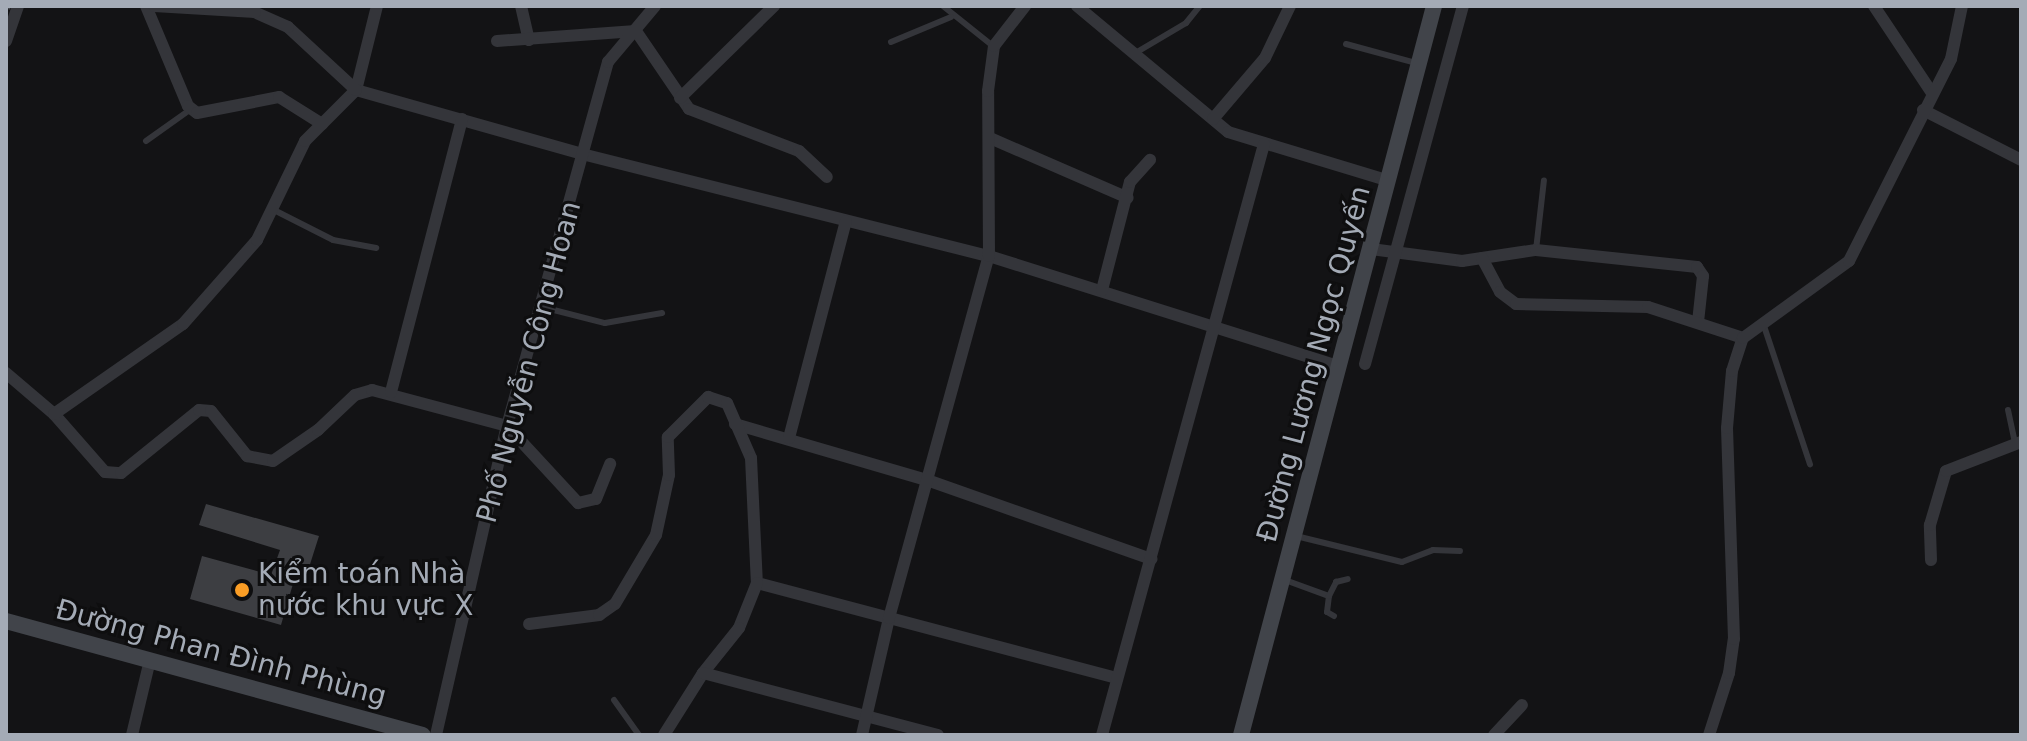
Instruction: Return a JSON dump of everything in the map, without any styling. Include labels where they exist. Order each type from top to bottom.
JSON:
[{"type":"main road","name":"Đường Lương Ngọc Quyến","points":[[1241,735],[1285,580],[1434,6]]},
{"type":"main road","name":"Đường Phan Đình Phùng","points":[[6,621],[423,735]]},
{"type":"street","points":[[6,41],[18,6]]},
{"type":"street","points":[[146,6],[191,109],[205,114],[279,97],[322,124]]},
{"type":"street","points":[[154,6],[255,12],[288,27],[356,90],[586,155],[989,256],[1216,325],[1340,367]]},
{"type":"street","points":[[54,414],[175,332],[252,247],[301,148],[356,90],[377,6]]},
{"type":"street","points":[[521,6],[529,40]]},
{"type":"street","name":"Phố Nguyễn Công Hoan","points":[[436,735],[507,426],[586,155],[608,62],[655,6]]},
{"type":"street","points":[[680,98],[774,6]]},
{"type":"street","points":[[862,735],[889,618],[989,256],[994,46],[1025,6]]},
{"type":"street","points":[[1077,6],[1137,52],[1228,132],[1389,181]]},
{"type":"street","points":[[1213,119],[1265,58],[1290,6]]},
{"type":"street","points":[[1365,364],[1463,6]]},
{"type":"street","points":[[1874,6],[1932,93]]},
{"type":"street","points":[[1709,735],[1729,673],[1734,639],[1727,428],[1732,371],[1743,338],[1849,261],[1951,59],[1962,6]]},
{"type":"street","points":[[497,41],[636,31],[680,98],[694,113],[799,151],[827,177]]},
{"type":"street","points":[[1923,110],[2021,160]]},
{"type":"street","points":[[391,392],[462,119]]},
{"type":"street","points":[[990,138],[1128,198]]},
{"type":"street","points":[[1102,735],[1264,144]]},
{"type":"street","points":[[1102,290],[1133,177],[1150,160]]},
{"type":"street","points":[[789,438],[846,221]]},
{"type":"street","points":[[1371,249],[1462,261],[1536,250],[1697,267],[1703,276],[1698,322]]},
{"type":"street","points":[[1482,258],[1500,292],[1516,304],[1648,307],[1743,338]]},
{"type":"street","points":[[6,373],[54,414],[105,472],[121,473],[168,430],[199,410],[211,411],[247,456],[273,461],[318,430],[355,395],[391,392],[507,426],[578,503],[596,499],[610,464]]},
{"type":"street","points":[[529,624],[599,615],[615,604],[656,535],[669,475],[668,437],[708,397],[727,403],[751,458],[757,583],[739,628],[703,673],[664,735]]},
{"type":"street","points":[[735,424],[927,480],[1151,559]]},
{"type":"street","points":[[1931,560],[1931,517],[1946,471],[2018,443]]},
{"type":"street","points":[[757,583],[1117,678]]},
{"type":"street","points":[[132,735],[150,660]]},
{"type":"street","points":[[703,673],[938,735]]},
{"type":"street","points":[[1494,735],[1522,705]]},
{"type":"lane","points":[[943,6],[951,17],[994,46]]},
{"type":"lane","points":[[1137,52],[1186,23],[1200,6]]},
{"type":"lane","points":[[891,42],[951,17]]},
{"type":"lane","points":[[1346,44],[1419,64]]},
{"type":"lane","points":[[146,141],[191,109]]},
{"type":"lane","points":[[1536,250],[1544,180]]},
{"type":"lane","points":[[272,209],[333,240],[376,248]]},
{"type":"lane","points":[[542,307],[605,323],[662,313]]},
{"type":"lane","points":[[1763,323],[1810,464]]},
{"type":"lane","points":[[2008,410],[2018,443]]},
{"type":"lane","points":[[1296,536],[1402,562],[1433,550],[1460,551]]},
{"type":"lane","points":[[1334,616],[1327,612],[1329,596],[1336,582],[1348,579]]},
{"type":"lane","points":[[1285,580],[1329,596]]},
{"type":"lane","points":[[614,700],[639,735]]},
{"type":"building","points":[[206,504],[319,536],[305,580],[295,577],[281,625],[190,599],[202,556],[271,575],[280,550],[199,525]]},
{"type":"place","name":"Kiểm toán Nhà nước khu vực X","points":[[242,590]]}]
